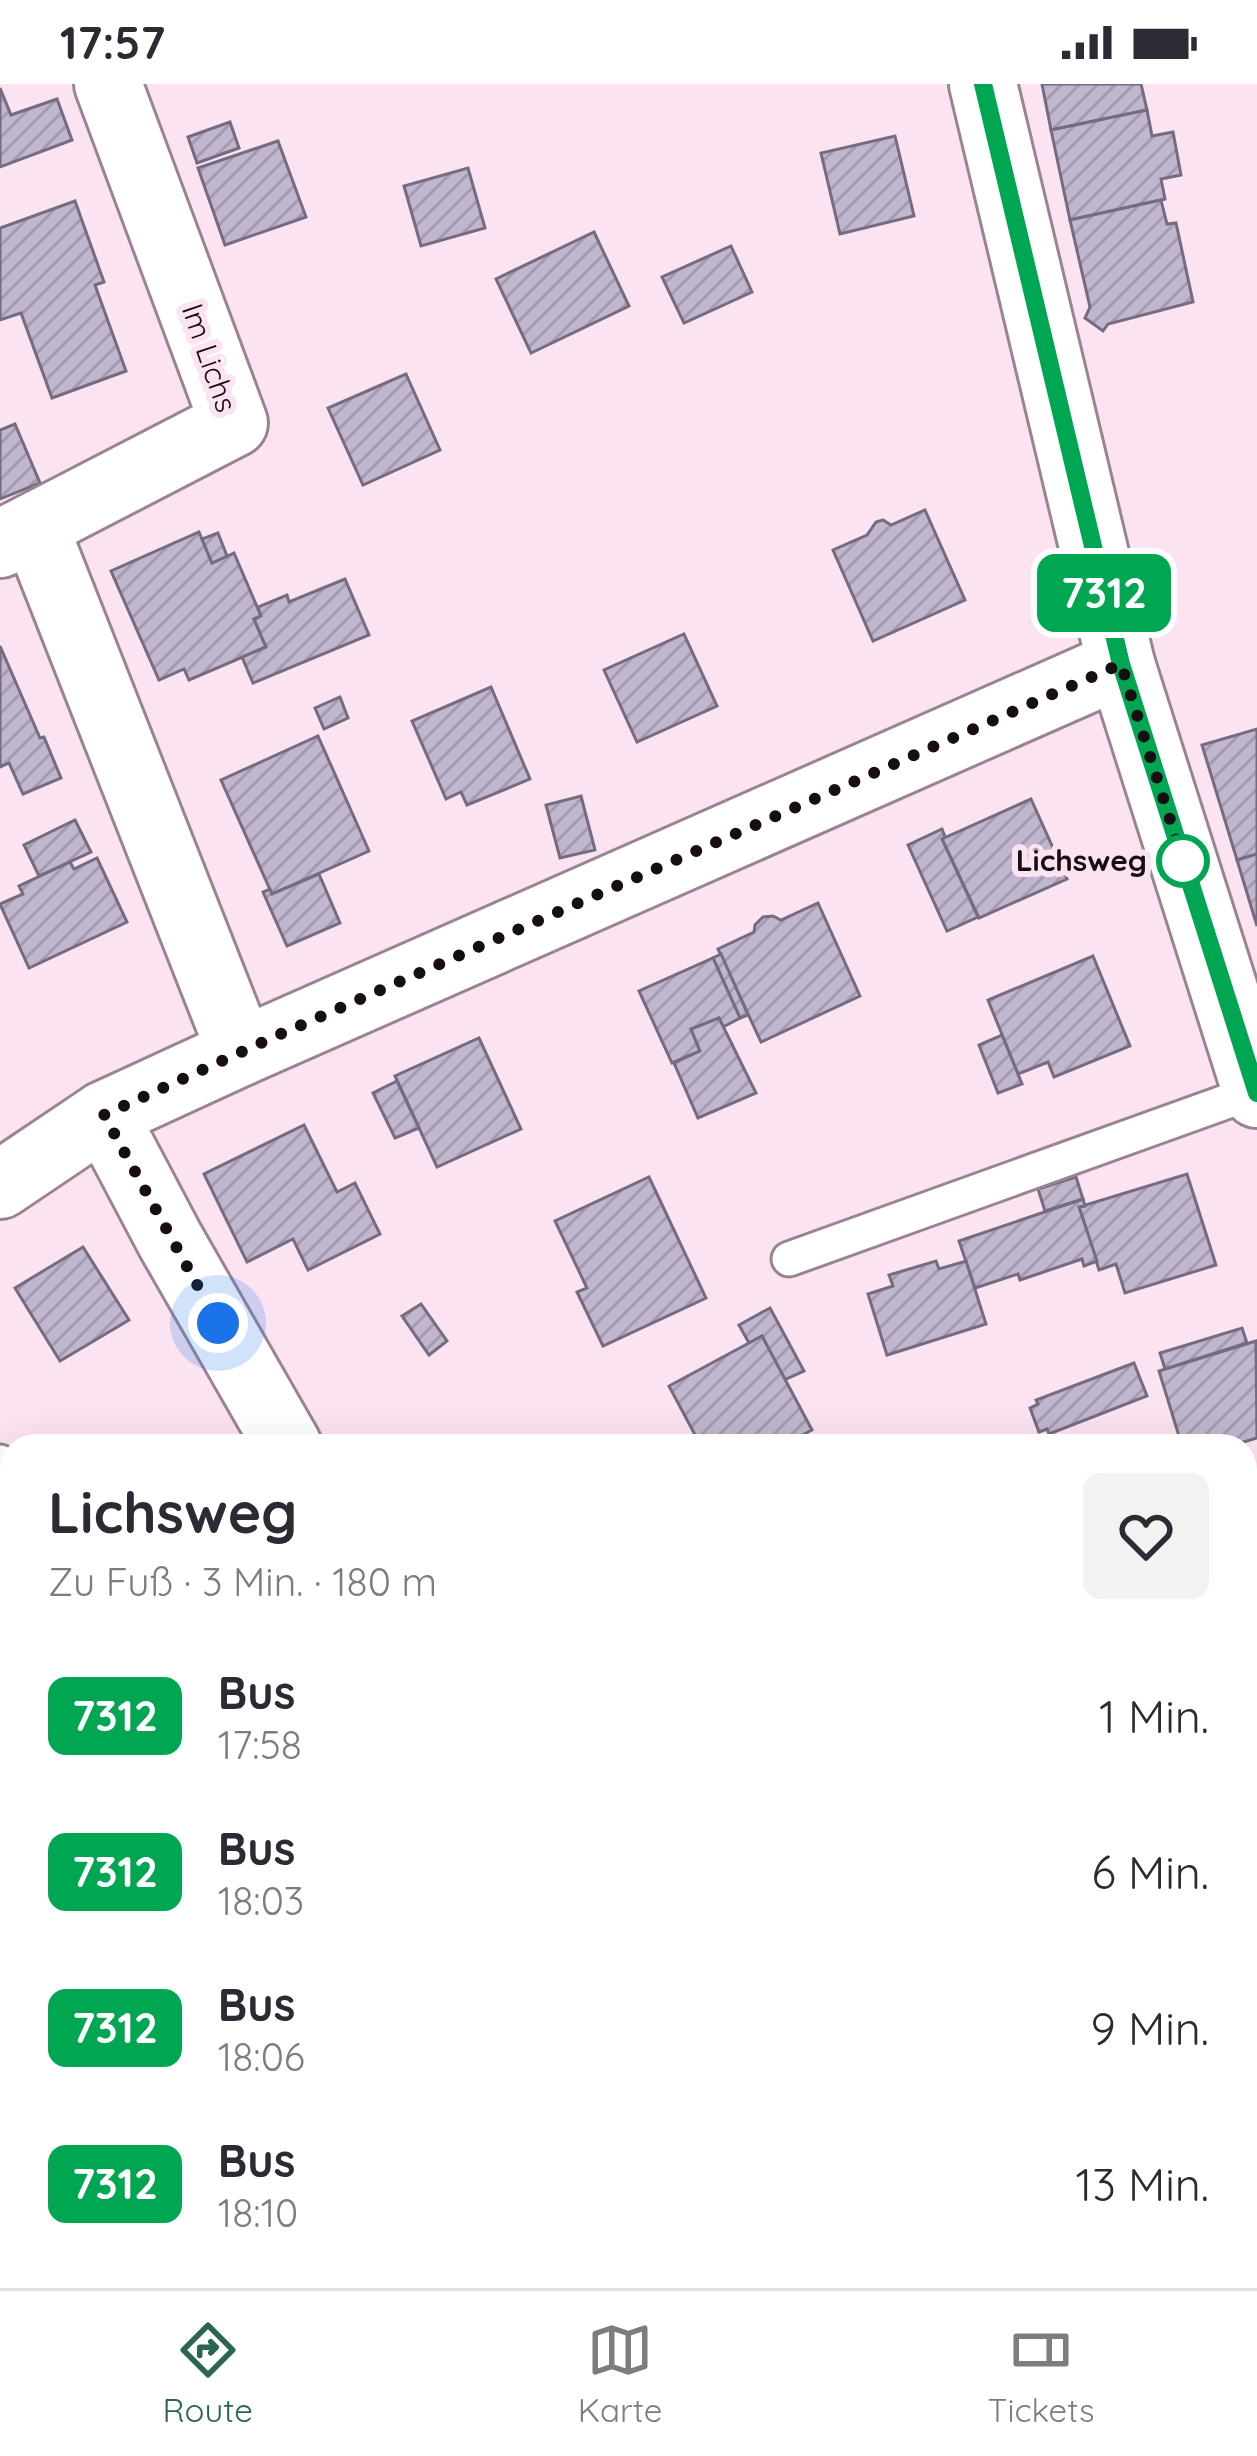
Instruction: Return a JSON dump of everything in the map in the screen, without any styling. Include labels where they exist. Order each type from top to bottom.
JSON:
[{"type":"street","name":"Im Lichs","points":[[108,84],[234,423],[17,536],[241,1052]]},
{"type":"street","points":[[983,84],[1121,664],[1257,1092]]},
{"type":"street","points":[[0,1185],[104,1115],[1121,664]]},
{"type":"street","points":[[104,1115],[281,1434]]},
{"type":"lane","points":[[789,1259],[1257,1092]]},
{"type":"building","points":[[1042,84],[1141,84],[1147,110],[1051,130]]},
{"type":"building","points":[[0,88],[11,115],[57,99],[72,140],[0,167]]},
{"type":"building","points":[[1147,110],[1152,136],[1173,132],[1181,175],[1161,179],[1165,199],[1070,220],[1051,130]]},
{"type":"building","points":[[230,122],[239,148],[197,163],[188,137]]},
{"type":"building","points":[[895,136],[914,216],[840,234],[821,153]]},
{"type":"building","points":[[278,141],[306,217],[225,245],[198,168]]},
{"type":"building","points":[[468,168],[485,228],[421,246],[404,186]]},
{"type":"building","points":[[1161,200],[1167,224],[1176,223],[1193,302],[1108,324],[1103,331],[1085,318],[1090,307],[1070,220]]},
{"type":"building","points":[[75,201],[104,282],[95,285],[126,371],[52,398],[21,313],[0,320],[0,228]]},
{"type":"building","points":[[594,232],[629,306],[531,353],[496,279]]},
{"type":"building","points":[[731,246],[752,292],[684,323],[662,277]]},
{"type":"building","points":[[406,374],[440,450],[363,485],[328,408]]},
{"type":"building","points":[[15,424],[40,483],[0,499],[0,430]]},
{"type":"building","points":[[925,510],[965,600],[873,641],[833,550],[867,535],[876,522],[891,525]]},
{"type":"building","points":[[199,532],[212,563],[234,553],[261,616],[254,619],[266,647],[189,680],[184,669],[159,680],[111,571]]},
{"type":"building","points":[[218,533],[227,556],[212,563],[202,539]]},
{"type":"building","points":[[345,579],[369,635],[253,683],[242,657],[266,647],[254,619],[261,616],[258,607],[287,595],[289,602]]},
{"type":"building","points":[[684,634],[717,706],[637,742],[604,670]]},
{"type":"building","points":[[0,646],[61,778],[23,794],[9,763],[0,767]]},
{"type":"building","points":[[491,687],[530,779],[467,805],[461,792],[446,799],[412,721]]},
{"type":"building","points":[[340,697],[348,718],[324,729],[315,708]]},
{"type":"building","points":[[1257,729],[1257,854],[1237,860],[1202,745]]},
{"type":"building","points":[[318,736],[369,851],[272,894],[221,780]]},
{"type":"building","points":[[581,796],[595,850],[560,858],[546,805]]},
{"type":"building","points":[[1031,799],[1067,879],[979,918],[942,839]]},
{"type":"building","points":[[75,820],[91,852],[39,876],[24,845]]},
{"type":"building","points":[[942,829],[942,839],[978,917],[947,931],[908,845]]},
{"type":"building","points":[[1257,854],[1257,926],[1237,860]]},
{"type":"building","points":[[97,858],[127,922],[29,968],[0,904],[23,894],[19,886],[70,862],[74,869]]},
{"type":"building","points":[[319,874],[340,923],[287,946],[263,892],[270,889],[272,894]]},
{"type":"building","points":[[818,903],[860,996],[761,1042],[718,949],[754,932],[763,917],[781,920]]},
{"type":"building","points":[[721,954],[748,1015],[740,1018],[713,958]]},
{"type":"building","points":[[1093,956],[1130,1046],[1054,1077],[1048,1062],[1018,1074],[988,1000]]},
{"type":"building","points":[[713,958],[740,1018],[723,1027],[719,1018],[691,1029],[700,1051],[672,1063],[639,991]]},
{"type":"building","points":[[719,1018],[756,1093],[698,1118],[674,1063],[700,1051],[691,1029]]},
{"type":"building","points":[[1002,1035],[1022,1084],[998,1093],[979,1045]]},
{"type":"building","points":[[479,1038],[521,1129],[437,1167],[395,1076]]},
{"type":"building","points":[[397,1081],[419,1128],[395,1138],[373,1093]]},
{"type":"building","points":[[304,1125],[337,1192],[355,1183],[380,1234],[308,1270],[293,1239],[247,1262],[204,1174]]},
{"type":"building","points":[[1187,1174],[1216,1265],[1125,1293],[1116,1264],[1099,1270],[1079,1207]]},
{"type":"building","points":[[649,1177],[706,1298],[603,1346],[577,1292],[587,1288],[555,1221]]},
{"type":"building","points":[[1076,1177],[1083,1199],[1045,1211],[1038,1189]]},
{"type":"building","points":[[1083,1199],[1085,1206],[1079,1207],[1097,1261],[1084,1266],[1082,1259],[1020,1280],[1018,1274],[975,1288],[959,1241]]},
{"type":"building","points":[[83,1247],[129,1320],[60,1361],[15,1288]]},
{"type":"building","points":[[936,1261],[939,1269],[966,1261],[986,1324],[887,1355],[868,1294],[893,1286],[889,1275]]},
{"type":"building","points":[[421,1304],[447,1341],[429,1355],[402,1316]]},
{"type":"building","points":[[770,1308],[804,1371],[784,1380],[762,1336],[749,1343],[739,1325]]},
{"type":"building","points":[[1242,1328],[1247,1343],[1165,1369],[1160,1353]]},
{"type":"building","points":[[762,1336],[812,1430],[804,1434],[695,1434],[669,1386]]},
{"type":"building","points":[[1256,1341],[1257,1434],[1178,1434],[1159,1371]]},
{"type":"building","points":[[1134,1363],[1147,1396],[1049,1434],[1047,1429],[1039,1432],[1030,1408],[1038,1404],[1036,1400]]},
{"type":"bus line","name":"7312","points":[[983,84],[1121,664],[1257,1093]]},
{"type":"place","name":"Lichsweg","points":[[1183,861]]},
{"type":"route","points":[[218,1323],[104,1115],[1121,664],[1183,861]]}]
